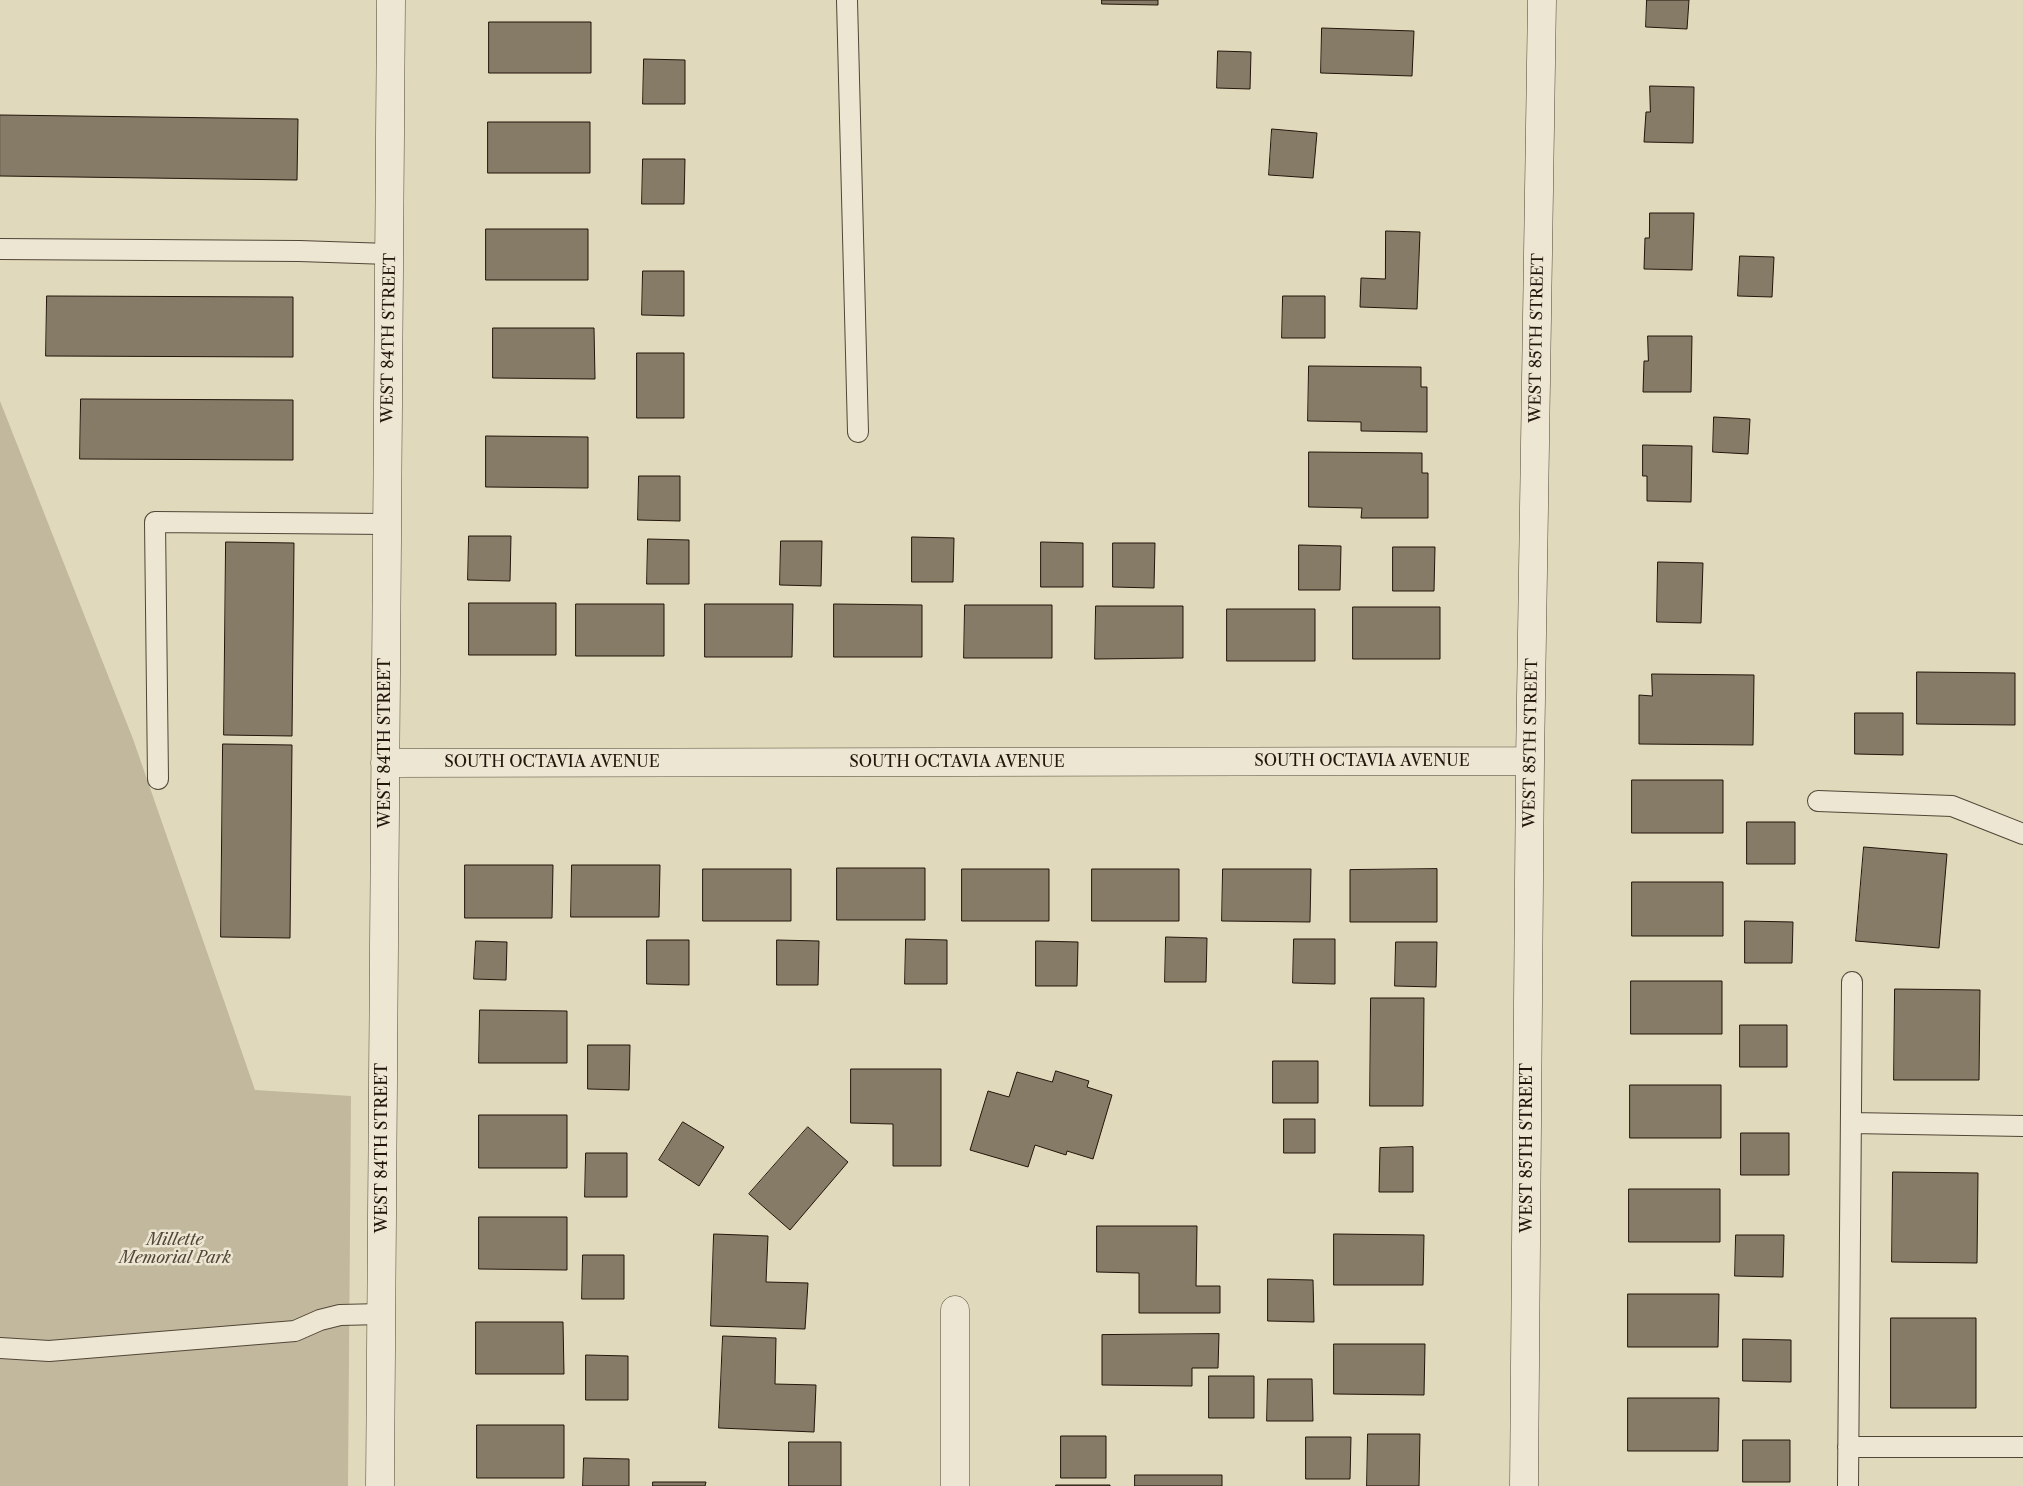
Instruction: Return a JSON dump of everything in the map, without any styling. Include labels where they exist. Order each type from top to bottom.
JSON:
[{"type":"street","name":"WEST 84TH STREET","points":[[380,1486],[391,0]]},
{"type":"street","name":"WEST 85TH STREET","points":[[1524,1486],[1530,761],[1542,0]]},
{"type":"street","name":"SOUTH OCTAVIA AVENUE","points":[[385,763],[1530,761]]},
{"type":"street","points":[[954,1486],[955,1310]]},
{"type":"lane","points":[[847,0],[858,432]]},
{"type":"lane","points":[[0,249],[299,251],[389,254]]},
{"type":"lane","points":[[158,779],[155,522],[387,524]]},
{"type":"lane","points":[[1818,801],[1952,806],[2023,834]]},
{"type":"lane","points":[[1848,1486],[1852,982]]},
{"type":"lane","points":[[1851,1123],[2023,1126]]},
{"type":"lane","points":[[0,1348],[50,1351],[295,1331],[320,1320],[340,1315],[381,1314]]},
{"type":"lane","points":[[1848,1447],[2023,1447]]},
{"type":"green space","name":"Millette Memorial Park","points":[[0,401],[133,739],[255,1090],[351,1096],[348,1486],[0,1486]]},
{"type":"building","points":[[1102,0],[1158,0],[1158,5],[1102,4]]},
{"type":"building","points":[[1647,0],[1689,0],[1687,29],[1646,27]]},
{"type":"building","points":[[489,22],[591,22],[591,73],[489,73]]},
{"type":"building","points":[[1322,28],[1414,31],[1412,76],[1321,73]]},
{"type":"building","points":[[1218,51],[1251,52],[1250,89],[1217,88]]},
{"type":"building","points":[[644,59],[685,60],[685,104],[643,104]]},
{"type":"building","points":[[1650,86],[1694,87],[1693,143],[1644,142],[1646,112],[1650,112]]},
{"type":"building","points":[[0,115],[298,119],[297,180],[0,176]]},
{"type":"building","points":[[488,122],[590,122],[590,173],[488,173]]},
{"type":"building","points":[[1272,129],[1317,133],[1313,178],[1269,175]]},
{"type":"building","points":[[643,159],[685,159],[684,204],[642,204]]},
{"type":"building","points":[[1650,213],[1694,213],[1692,270],[1644,269],[1645,238],[1649,238]]},
{"type":"building","points":[[486,229],[588,229],[588,280],[486,280]]},
{"type":"building","points":[[1386,231],[1420,232],[1417,309],[1360,307],[1361,278],[1385,279]]},
{"type":"building","points":[[1740,256],[1774,257],[1772,297],[1738,296]]},
{"type":"building","points":[[643,271],[684,271],[684,316],[642,315]]},
{"type":"building","points":[[47,296],[293,297],[293,357],[46,356]]},
{"type":"building","points":[[1283,296],[1325,296],[1325,338],[1282,338]]},
{"type":"building","points":[[493,328],[594,328],[595,379],[493,378]]},
{"type":"building","points":[[1648,336],[1692,336],[1691,392],[1643,392],[1644,361],[1648,361]]},
{"type":"building","points":[[637,353],[684,353],[684,418],[637,418]]},
{"type":"building","points":[[1309,366],[1421,367],[1421,387],[1427,387],[1427,432],[1361,431],[1361,422],[1308,421]]},
{"type":"building","points":[[81,399],[293,400],[293,460],[80,459]]},
{"type":"building","points":[[1714,417],[1750,419],[1748,454],[1713,452]]},
{"type":"building","points":[[486,436],[588,437],[588,488],[486,487]]},
{"type":"building","points":[[1643,445],[1692,446],[1691,502],[1647,501],[1647,476],[1643,476]]},
{"type":"building","points":[[1309,452],[1422,453],[1422,473],[1428,473],[1428,518],[1361,518],[1362,508],[1309,507]]},
{"type":"building","points":[[639,476],[680,476],[680,521],[638,520]]},
{"type":"building","points":[[469,536],[511,536],[510,581],[468,580]]},
{"type":"building","points":[[912,537],[954,538],[953,582],[912,582]]},
{"type":"building","points":[[648,539],[689,540],[689,584],[647,584]]},
{"type":"building","points":[[781,541],[822,541],[821,586],[780,585]]},
{"type":"building","points":[[226,542],[294,543],[292,736],[224,735]]},
{"type":"building","points":[[1041,542],[1083,543],[1083,587],[1041,587]]},
{"type":"building","points":[[1113,543],[1155,543],[1154,588],[1113,587]]},
{"type":"building","points":[[1299,545],[1341,546],[1340,590],[1299,590]]},
{"type":"building","points":[[1393,547],[1435,547],[1434,591],[1393,591]]},
{"type":"building","points":[[1658,562],[1703,563],[1701,623],[1657,622]]},
{"type":"building","points":[[469,603],[556,603],[556,655],[469,655]]},
{"type":"building","points":[[576,604],[664,604],[664,656],[576,656]]},
{"type":"building","points":[[705,604],[793,604],[792,657],[705,657]]},
{"type":"building","points":[[834,604],[922,605],[922,657],[834,657]]},
{"type":"building","points":[[965,605],[1052,605],[1052,658],[964,658]]},
{"type":"building","points":[[1096,606],[1183,606],[1183,658],[1095,659]]},
{"type":"building","points":[[1353,607],[1440,607],[1440,659],[1353,659]]},
{"type":"building","points":[[1227,609],[1315,609],[1315,661],[1227,661]]},
{"type":"building","points":[[1917,672],[2015,673],[2015,725],[1917,724]]},
{"type":"building","points":[[1652,674],[1754,675],[1753,745],[1639,744],[1639,695],[1652,696]]},
{"type":"building","points":[[1855,713],[1903,713],[1903,755],[1855,754]]},
{"type":"building","points":[[223,744],[292,745],[290,938],[221,937]]},
{"type":"building","points":[[1632,780],[1723,780],[1723,833],[1632,833]]},
{"type":"building","points":[[1747,822],[1795,822],[1795,864],[1747,864]]},
{"type":"building","points":[[1864,847],[1947,854],[1939,948],[1856,941]]},
{"type":"building","points":[[465,865],[553,865],[552,918],[465,918]]},
{"type":"building","points":[[572,865],[660,865],[659,917],[571,917]]},
{"type":"building","points":[[837,868],[925,868],[925,920],[837,920]]},
{"type":"building","points":[[703,869],[791,869],[791,921],[703,921]]},
{"type":"building","points":[[962,869],[1049,869],[1049,921],[962,921]]},
{"type":"building","points":[[1092,869],[1179,869],[1179,921],[1092,921]]},
{"type":"building","points":[[1223,869],[1311,869],[1310,922],[1222,921]]},
{"type":"building","points":[[1437,869],[1437,922],[1350,922],[1350,870]]},
{"type":"building","points":[[1632,882],[1723,882],[1723,936],[1632,936]]},
{"type":"building","points":[[1745,921],[1793,922],[1792,963],[1745,963]]},
{"type":"building","points":[[1166,937],[1207,938],[1206,982],[1165,982]]},
{"type":"building","points":[[906,939],[947,940],[947,984],[905,984]]},
{"type":"building","points":[[1294,939],[1335,939],[1335,984],[1293,983]]},
{"type":"building","points":[[647,940],[689,940],[689,985],[647,984]]},
{"type":"building","points":[[777,940],[819,941],[818,985],[777,985]]},
{"type":"building","points":[[476,941],[507,942],[506,980],[474,979]]},
{"type":"building","points":[[1036,941],[1078,942],[1077,986],[1036,986]]},
{"type":"building","points":[[1396,942],[1437,942],[1436,987],[1395,986]]},
{"type":"building","points":[[1631,981],[1722,981],[1722,1034],[1631,1034]]},
{"type":"building","points":[[1895,989],[1980,990],[1979,1080],[1894,1080]]},
{"type":"building","points":[[1371,998],[1424,998],[1423,1106],[1370,1106]]},
{"type":"building","points":[[480,1010],[567,1011],[567,1063],[479,1063]]},
{"type":"building","points":[[1740,1025],[1787,1025],[1787,1067],[1740,1067]]},
{"type":"building","points":[[588,1045],[630,1045],[629,1090],[588,1089]]},
{"type":"building","points":[[1273,1061],[1318,1061],[1318,1103],[1273,1103]]},
{"type":"building","points":[[851,1069],[941,1069],[941,1166],[893,1166],[893,1124],[851,1123]]},
{"type":"building","points":[[1056,1071],[1089,1081],[1087,1087],[1112,1095],[1093,1159],[1067,1151],[1066,1155],[1035,1145],[1028,1167],[970,1150],[988,1091],[1009,1097],[1017,1072],[1052,1082]]},
{"type":"building","points":[[1630,1085],[1721,1085],[1721,1138],[1630,1138]]},
{"type":"building","points":[[479,1115],[567,1115],[567,1168],[479,1168]]},
{"type":"building","points":[[1284,1119],[1315,1119],[1315,1153],[1284,1153]]},
{"type":"building","points":[[683,1122],[724,1147],[699,1186],[659,1160]]},
{"type":"building","points":[[808,1127],[848,1162],[790,1230],[749,1194]]},
{"type":"building","points":[[1741,1133],[1789,1133],[1789,1175],[1741,1175]]},
{"type":"building","points":[[1413,1147],[1413,1192],[1379,1192],[1380,1148]]},
{"type":"building","points":[[586,1153],[627,1153],[627,1197],[585,1197]]},
{"type":"building","points":[[1893,1172],[1978,1173],[1977,1263],[1892,1262]]},
{"type":"building","points":[[1629,1189],[1720,1189],[1720,1242],[1629,1242]]},
{"type":"building","points":[[479,1217],[567,1217],[567,1270],[479,1269]]},
{"type":"building","points":[[1097,1226],[1197,1226],[1196,1286],[1220,1286],[1220,1313],[1139,1313],[1139,1273],[1097,1272]]},
{"type":"building","points":[[714,1234],[768,1236],[766,1282],[808,1283],[805,1329],[711,1326]]},
{"type":"building","points":[[1334,1234],[1424,1235],[1423,1285],[1334,1285]]},
{"type":"building","points":[[1736,1235],[1784,1235],[1783,1277],[1735,1276]]},
{"type":"building","points":[[583,1255],[624,1255],[624,1299],[582,1299]]},
{"type":"building","points":[[1268,1279],[1313,1280],[1314,1322],[1268,1321]]},
{"type":"building","points":[[1628,1294],[1719,1294],[1718,1347],[1628,1347]]},
{"type":"building","points":[[1891,1318],[1976,1318],[1976,1408],[1891,1408]]},
{"type":"building","points":[[476,1322],[563,1322],[564,1374],[476,1374]]},
{"type":"building","points":[[1219,1334],[1218,1368],[1192,1368],[1192,1386],[1102,1385],[1102,1335]]},
{"type":"building","points":[[723,1336],[776,1338],[775,1384],[816,1385],[814,1432],[719,1428]]},
{"type":"building","points":[[1743,1339],[1791,1340],[1791,1382],[1743,1381]]},
{"type":"building","points":[[1334,1344],[1425,1344],[1424,1395],[1334,1394]]},
{"type":"building","points":[[586,1355],[628,1356],[628,1400],[586,1400]]},
{"type":"building","points":[[1209,1376],[1254,1376],[1254,1418],[1209,1418]]},
{"type":"building","points":[[1268,1379],[1312,1379],[1313,1421],[1267,1421]]},
{"type":"building","points":[[1628,1398],[1719,1398],[1718,1451],[1628,1451]]},
{"type":"building","points":[[477,1425],[564,1425],[564,1478],[477,1478]]},
{"type":"building","points":[[1368,1434],[1420,1434],[1419,1486],[1367,1486]]},
{"type":"building","points":[[1061,1436],[1106,1436],[1106,1478],[1061,1478]]},
{"type":"building","points":[[1306,1437],[1351,1437],[1350,1479],[1306,1479]]},
{"type":"building","points":[[1743,1440],[1790,1440],[1790,1482],[1743,1482]]},
{"type":"building","points":[[789,1442],[841,1442],[841,1486],[789,1486]]},
{"type":"building","points":[[584,1458],[629,1459],[629,1486],[583,1486]]},
{"type":"building","points":[[1135,1475],[1222,1475],[1222,1486],[1135,1486]]},
{"type":"building","points":[[653,1482],[706,1482],[705,1486],[653,1486]]},
{"type":"building","points":[[1110,1485],[1110,1486],[1056,1486]]}]
